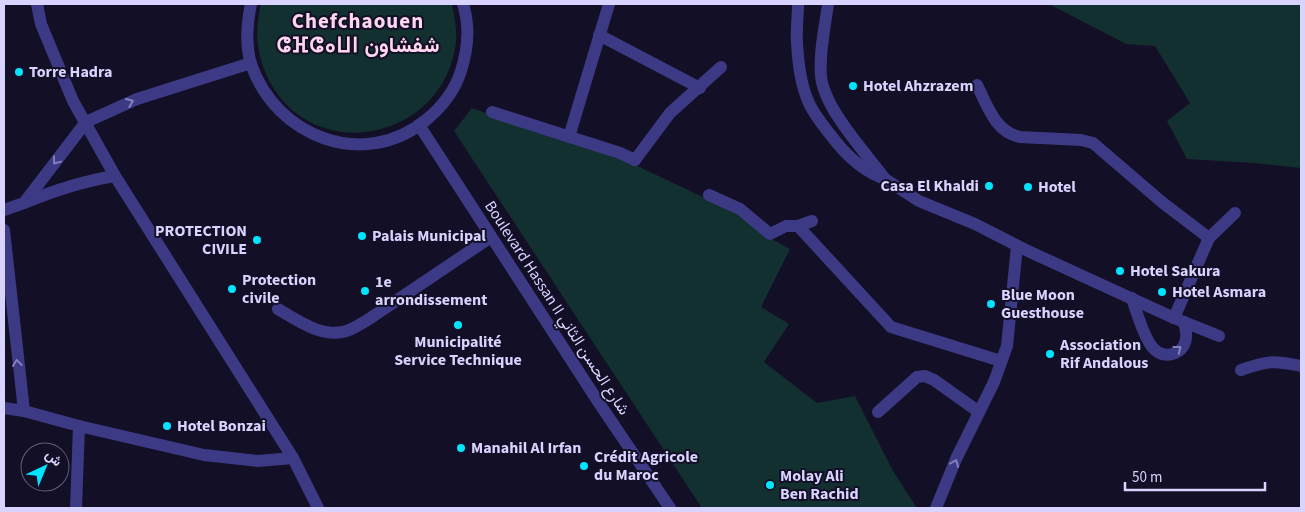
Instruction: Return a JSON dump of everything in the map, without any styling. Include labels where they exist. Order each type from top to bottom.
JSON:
[{"type":"street","points":[[37,4],[41,24],[73,101],[115,176],[293,458],[318,508]]},
{"type":"street","points":[[251,4],[247,24],[247,43],[251,62],[260,85],[274,106],[292,122],[313,134],[336,142],[361,144],[401,135],[419,126],[435,113],[448,98],[459,78],[466,56],[468,33],[463,4]]},
{"type":"street","points":[[569,136],[609,4]]},
{"type":"street","points":[[798,4],[797,42],[802,84],[811,108],[841,148],[859,166],[872,175],[885,179],[920,201],[975,224],[1017,246],[1179,320],[1219,336]]},
{"type":"street","points":[[828,4],[820,61],[821,78],[826,97],[885,179]]},
{"type":"street","points":[[599,35],[700,88]]},
{"type":"street","points":[[24,203],[86,122],[137,99],[251,62]]},
{"type":"street","points":[[492,112],[620,153],[634,160],[670,113],[700,88],[721,67]]},
{"type":"street","points":[[977,85],[995,120],[1003,130],[1011,135],[1020,137],[1081,140],[1093,143],[1163,203],[1210,238]]},
{"type":"street","name":"Boulevard Hassan II شارع الحسن الثاني","points":[[419,126],[670,508]]},
{"type":"street","points":[[4,210],[48,193],[89,181],[115,176]]},
{"type":"street","points":[[709,195],[740,209],[770,234],[786,226],[798,226],[812,221]]},
{"type":"street","points":[[1132,298],[1152,348],[1159,354],[1167,356],[1184,346],[1186,334],[1179,320],[1210,238],[1235,213]]},
{"type":"street","points":[[798,226],[891,327],[1001,361]]},
{"type":"street","points":[[4,230],[24,411]]},
{"type":"street","points":[[278,309],[326,333],[347,331],[366,321],[491,237]]},
{"type":"street","points":[[936,508],[956,459],[994,382],[1007,346],[1017,246]]},
{"type":"street","points":[[1240,370],[1263,362],[1280,362],[1301,366]]},
{"type":"street","points":[[878,412],[917,377],[925,376],[934,380],[979,412]]},
{"type":"street","points":[[4,408],[24,411],[79,426],[204,455],[258,461],[293,458]]},
{"type":"street","points":[[76,508],[79,426]]},
{"type":"green space","points":[[261,4],[452,4],[456,32],[455,49],[443,81],[424,106],[398,123],[369,132],[339,131],[310,122],[285,103],[266,74],[258,48],[258,22]]},
{"type":"green space","points":[[1049,4],[1301,4],[1301,168],[1187,159],[1167,121],[1190,103],[1155,46],[1126,44]]},
{"type":"green space","points":[[472,108],[631,163],[743,216],[766,236],[790,249],[761,307],[789,324],[764,362],[817,403],[855,396],[893,471],[917,508],[702,508],[454,131]]},
{"type":"place","name":"Torre Hadra","points":[[19,72]]},
{"type":"place","name":"Hotel Ahzrazem","points":[[853,86]]},
{"type":"place","name":"Casa El Khaldi","points":[[989,186]]},
{"type":"place","name":"Hotel","points":[[1028,187]]},
{"type":"place","name":"Palais Municipal","points":[[362,236]]},
{"type":"place","name":"PROTECTION CIVILE","points":[[257,240]]},
{"type":"place","name":"Hotel Sakura","points":[[1120,271]]},
{"type":"place","name":"Protection civile","points":[[232,289]]},
{"type":"place","name":"1e arrondissement","points":[[365,291]]},
{"type":"place","name":"Hotel Asmara","points":[[1162,292]]},
{"type":"place","name":"Blue Moon Guesthouse","points":[[991,304]]},
{"type":"place","name":"Municipalité Service Technique","points":[[458,325]]},
{"type":"place","name":"Association Rif Andalous","points":[[1050,354]]},
{"type":"place","name":"Hotel Bonzai","points":[[167,426]]},
{"type":"place","name":"Manahil Al Irfan","points":[[461,448]]},
{"type":"place","name":"Crédit Agricole du Maroc","points":[[584,466]]},
{"type":"place","name":"Molay Ali Ben Rachid","points":[[770,485]]},
{"type":"district","name":"Chefchaouen ⵛⴼⵛⴰⵡⵏ شفشاون","points":[[358,33]]}]
